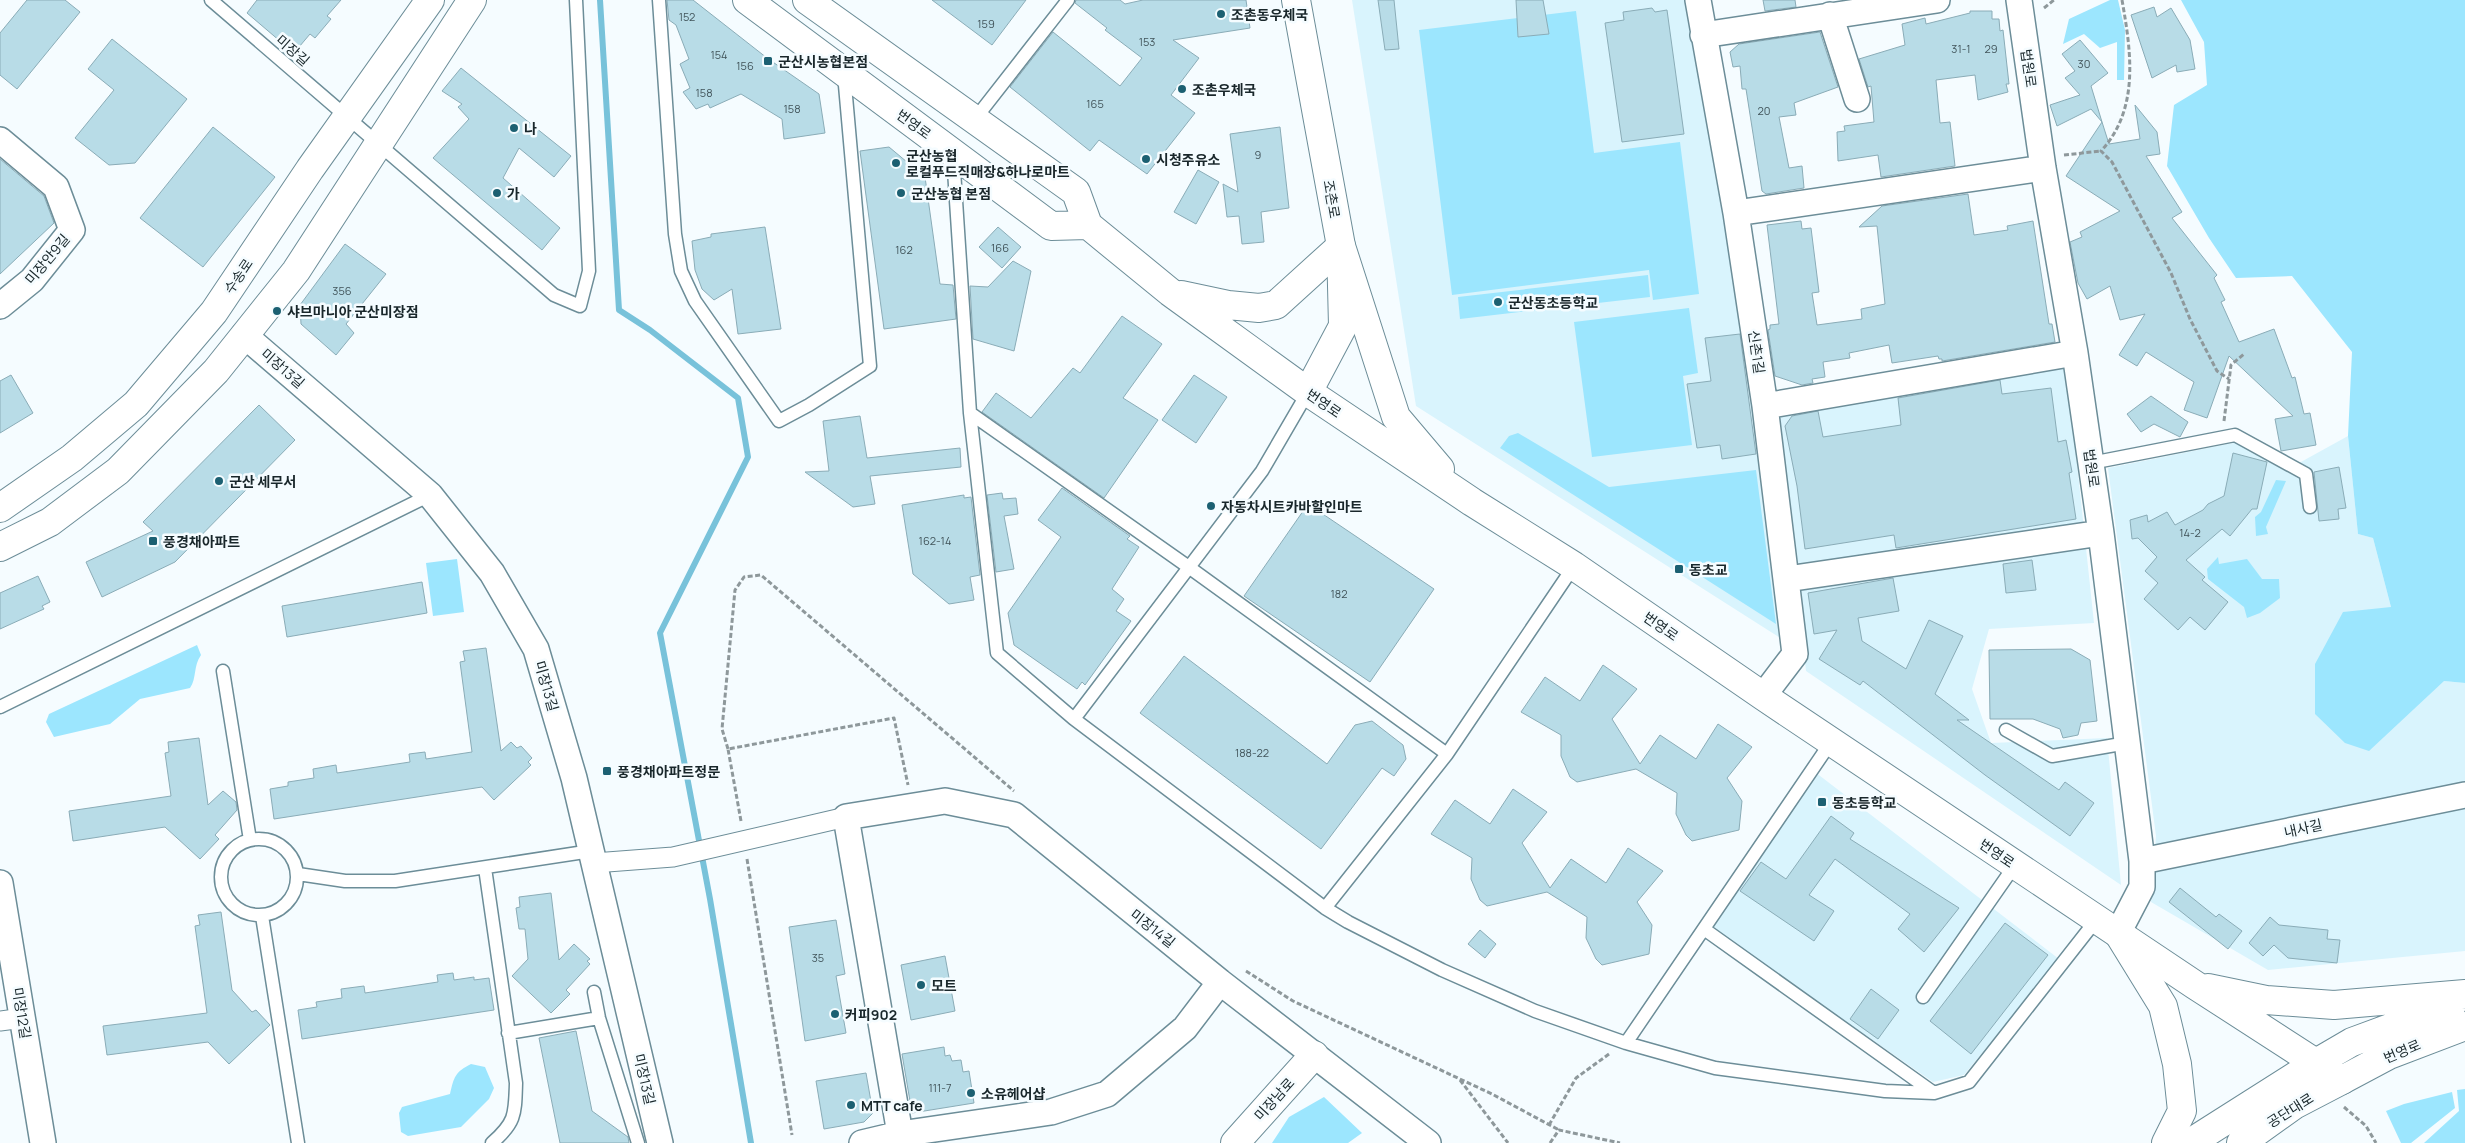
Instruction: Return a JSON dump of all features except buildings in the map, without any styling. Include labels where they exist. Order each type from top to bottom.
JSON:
[{"type":"main road","name":"수송로","points":[[0,508],[72,458],[136,404],[214,312],[351,120],[430,0]]},
{"type":"main road","points":[[0,547],[50,522],[118,471],[216,371],[296,271],[472,0]]},
{"type":"main road","name":"번영로","points":[[747,0],[844,74],[953,151],[1051,226],[1088,225],[1170,292],[1308,392],[1472,502],[1574,566],[1831,742],[2243,1017],[2342,1080],[2389,1055],[2465,1026]]},
{"type":"main road","points":[[807,0],[1076,192],[1088,225]]},
{"type":"main road","name":"조촌로","points":[[1296,0],[1341,246],[1343,326],[1308,392]]},
{"type":"main road","points":[[1170,292],[1228,305],[1259,308],[1276,305],[1341,246],[1396,417],[1424,452],[1472,502]]},
{"type":"main road","points":[[2107,926],[2162,1006],[2177,1064],[2182,1111],[2166,1143]]},
{"type":"main road","points":[[2195,985],[2266,1000],[2334,1005],[2465,994]]},
{"type":"main road","points":[[2190,1143],[2352,1042],[2465,1000]]},
{"type":"main road","name":"미장남로","points":[[1235,1143],[1314,1055]]},
{"type":"main road","name":"공단대로","points":[[2241,1143],[2294,1105],[2342,1080]]},
{"type":"street","name":"신촌1길","points":[[1698,0],[1736,214],[1765,406],[1795,654],[1764,696]]},
{"type":"street","points":[[1703,35],[1938,0]]},
{"type":"street","name":"법원로","points":[[2019,0],[2042,163],[2075,352],[2091,463],[2142,861],[2142,886],[2107,926]]},
{"type":"street","points":[[1830,15],[1857,99]]},
{"type":"street","name":"미장안9길","points":[[0,140],[56,187],[72,230],[32,280],[0,306]]},
{"type":"street","points":[[1736,214],[2042,163]]},
{"type":"street","name":"미장13길","points":[[244,335],[430,495],[492,573],[536,649],[574,778],[660,1143]]},
{"type":"street","points":[[1765,406],[2075,352]]},
{"type":"street","points":[[1787,579],[2101,533]]},
{"type":"street","name":"내사길","points":[[2142,861],[2465,795]]},
{"type":"street","name":"미장14길","points":[[846,817],[945,801],[1014,815],[1220,982],[1428,1143]]},
{"type":"street","points":[[593,857],[673,857],[846,817],[900,1134]]},
{"type":"street","name":"미장12길","points":[[0,883],[11,1020],[43,1143]]},
{"type":"street","points":[[862,1143],[900,1134],[1051,1112],[1107,1094],[1185,1028],[1220,982]]},
{"type":"lane","name":"미장길","points":[[212,0],[351,120]]},
{"type":"lane","points":[[351,120],[554,295],[580,306],[589,271],[576,0]]},
{"type":"lane","points":[[659,0],[675,234],[681,271],[695,301],[779,420],[809,405],[870,366],[844,74]]},
{"type":"lane","points":[[975,119],[1068,0]]},
{"type":"lane","points":[[953,151],[970,413],[997,653],[1074,719],[1326,908],[1348,922],[1442,970],[1535,1011],[1620,1040],[1715,1068],[1885,1091],[1934,1093],[1968,1082],[2107,926]]},
{"type":"lane","points":[[1074,719],[1262,471],[1308,392]]},
{"type":"lane","points":[[970,413],[1190,568],[1446,754]]},
{"type":"lane","points":[[2091,463],[2235,435],[2306,474],[2310,507]]},
{"type":"lane","points":[[0,707],[430,495]]},
{"type":"lane","points":[[1326,908],[1446,754],[1574,566]]},
{"type":"lane","points":[[223,671],[250,840]]},
{"type":"lane","points":[[2006,730],[2052,756],[2127,743]]},
{"type":"lane","points":[[1620,1040],[1704,929],[1831,742]]},
{"type":"lane","points":[[262,839],[275,842],[285,849],[293,858],[298,874],[293,896],[285,906],[262,916],[238,909],[226,895],[221,877],[223,865],[229,854],[238,845],[250,840],[262,839]]},
{"type":"lane","points":[[298,874],[344,881],[394,881],[485,868],[593,857]]},
{"type":"lane","points":[[1923,996],[2015,865]]},
{"type":"lane","points":[[485,868],[516,1083],[514,1117],[502,1134],[492,1143]]},
{"type":"lane","points":[[262,916],[298,1143]]},
{"type":"lane","points":[[1704,929],[1934,1093]]},
{"type":"lane","points":[[594,992],[599,1018],[638,1143]]},
{"type":"lane","points":[[508,1033],[599,1018]]},
{"type":"path","points":[[2042,163],[2101,151],[2110,141],[2127,104],[2130,84],[2131,47],[2122,0]]},
{"type":"path","points":[[2101,151],[2112,162],[2171,273],[2190,319],[2217,372],[2229,379]]},
{"type":"path","points":[[2222,437],[2231,365],[2244,354]]},
{"type":"path","points":[[792,1135],[747,866],[745,840],[728,749],[894,718],[913,806]]},
{"type":"path","points":[[1550,1125],[1576,1078],[1612,1052],[1620,1040]]},
{"type":"path","points":[[1460,1079],[1508,1143]]},
{"type":"path","points":[[2344,1107],[2366,1126],[2376,1143]]},
{"type":"path","points":[[1550,1143],[1559,1130],[1620,1143]]},
{"type":"shaded area","name":"군산동초등학교","points":[[1352,0],[1689,0],[1742,307],[1785,641],[1416,406]]},
{"type":"shaded area","points":[[2110,0],[2118,0],[2125,30],[2124,80],[2117,80],[2117,42],[2100,48],[2084,34],[2063,44],[2069,19]]},
{"type":"shaded area","points":[[2181,0],[2465,0],[2465,683],[2444,681],[2369,751],[2345,743],[2315,714],[2315,664],[2343,612],[2391,607],[2373,538],[2358,534],[2348,436],[2352,352],[2292,276],[2236,278],[2209,238],[2167,166],[2174,105],[2207,85],[2204,42]]},
{"type":"shaded area","points":[[1576,11],[1594,153],[1680,142],[1699,294],[1653,300],[1649,270],[1452,295],[1419,30]]},
{"type":"shaded area","points":[[1648,275],[1650,297],[1460,319],[1458,297]]},
{"type":"shaded area","points":[[1689,308],[1698,373],[1683,376],[1692,445],[1592,457],[1574,322]]},
{"type":"shaded area","points":[[2064,342],[2094,623],[1989,629],[1972,689],[1991,743],[2107,738],[2121,885],[1806,671],[1775,393]]},
{"type":"shaded area","points":[[1518,433],[1609,487],[1756,470],[1776,624],[1500,448],[1509,436]]},
{"type":"shaded area","points":[[2348,436],[2358,534],[2373,538],[2391,607],[2444,681],[2465,683],[2465,951],[2268,970],[2151,902],[2156,836],[2108,468],[2238,442],[2290,468]]},
{"type":"shaded area","points":[[2276,480],[2286,481],[2266,527],[2268,534],[2256,536],[2255,517],[2261,512]]},
{"type":"shaded area","points":[[2218,557],[2219,564],[2247,559],[2262,579],[2279,579],[2280,598],[2260,613],[2247,618],[2244,607],[2208,579],[2207,569]]},
{"type":"shaded area","points":[[457,559],[464,612],[433,616],[426,563]]},
{"type":"shaded area","points":[[197,645],[201,655],[190,688],[140,699],[110,724],[54,737],[46,722],[49,714]]},
{"type":"shaded area","points":[[1811,769],[2059,959],[1964,1075],[1933,1082],[1707,925]]},
{"type":"shaded area","points":[[471,1064],[485,1067],[494,1088],[489,1099],[461,1127],[408,1136],[401,1132],[399,1113],[402,1107],[450,1094],[456,1076]]},
{"type":"shaded area","points":[[2465,1089],[2465,1143],[2424,1143],[2459,1111],[2457,1090]]},
{"type":"shaded area","points":[[2452,1092],[2455,1108],[2411,1143],[2401,1143],[2386,1111],[2404,1104]]},
{"type":"shaded area","points":[[1324,1097],[1362,1133],[1348,1143],[1272,1143],[1289,1117]]},
{"type":"waterway","points":[[600,0],[619,310],[650,330],[738,398],[748,457],[660,633],[710,899],[751,1143]]},
{"type":"place","name":"조촌동우체국","points":[[1221,14]]},
{"type":"place","name":"군산시농협본점","points":[[768,61]]},
{"type":"place","name":"조촌우체국","points":[[1182,89]]},
{"type":"place","name":"나","points":[[514,128]]},
{"type":"place","name":"시청주유소","points":[[1146,159]]},
{"type":"place","name":"군산농협 로컬푸드직매장&하나로마트","points":[[896,163]]},
{"type":"place","name":"가","points":[[497,193]]},
{"type":"place","name":"군산농협 본점","points":[[901,193]]},
{"type":"place","name":"군산동초등학교","points":[[1498,302]]},
{"type":"place","name":"샤브마니아 군산미장점","points":[[277,311]]},
{"type":"place","name":"군산 세무서","points":[[219,481]]},
{"type":"place","name":"자동차시트카바할인마트","points":[[1211,506]]},
{"type":"place","name":"풍경채아파트","points":[[153,541]]},
{"type":"place","name":"동초교","points":[[1679,569]]},
{"type":"place","name":"풍경채아파트정문","points":[[607,771]]},
{"type":"place","name":"동초등학교","points":[[1822,802]]},
{"type":"place","name":"모트","points":[[921,985]]},
{"type":"place","name":"커피902","points":[[835,1014]]},
{"type":"place","name":"소유헤어샵","points":[[971,1093]]},
{"type":"place","name":"MTT cafe","points":[[851,1105]]}]
